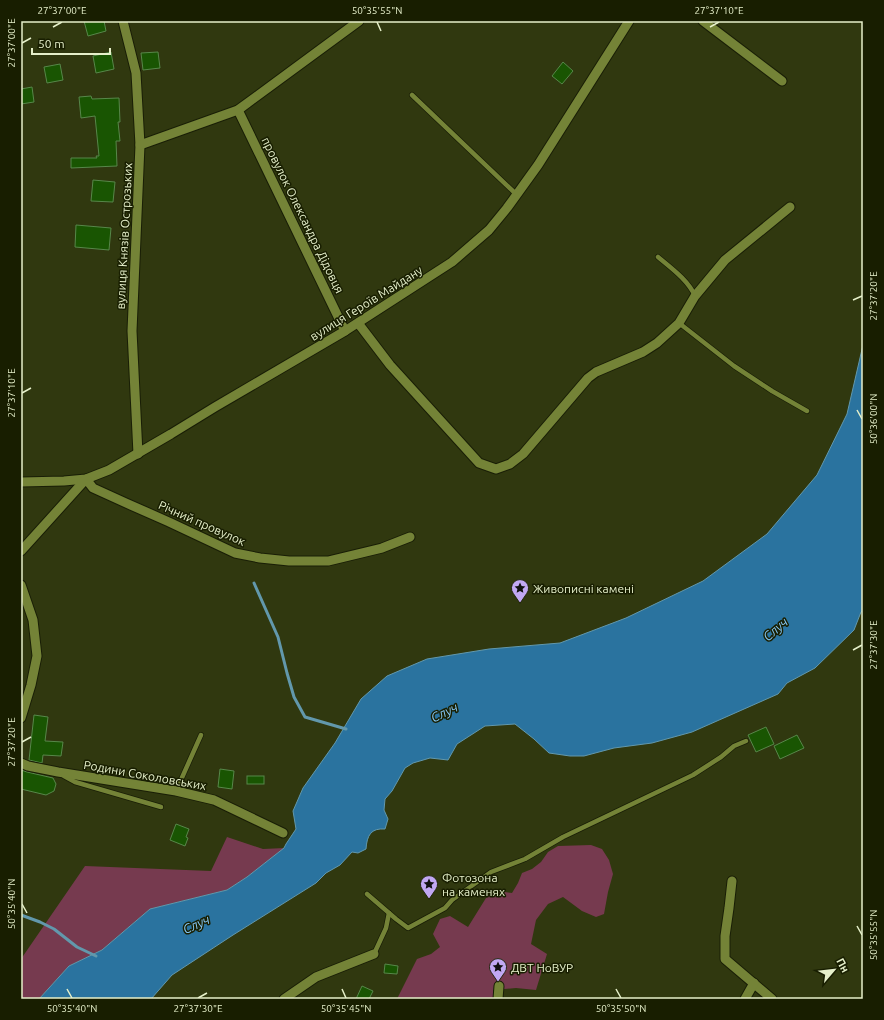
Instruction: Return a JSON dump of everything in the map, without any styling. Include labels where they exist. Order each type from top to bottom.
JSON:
[{"type":"street","name":"вулиця Князів Острозьких","points":[[123,21],[136,73],[140,145],[132,331],[138,454]]},
{"type":"street","points":[[140,145],[238,110],[359,21]]},
{"type":"street","name":"вулиця Героїв Майдану","points":[[21,482],[86,479],[109,470],[345,331],[452,262],[489,230],[517,195],[538,165],[629,21]]},
{"type":"street","points":[[703,21],[782,81]]},
{"type":"street","name":"провулок Олександра Дідовця","points":[[238,110],[345,331]]},
{"type":"street","points":[[358,323],[390,365],[460,443],[479,463],[496,469],[510,464],[523,454],[588,378],[596,372],[643,352],[657,343],[679,323],[695,296],[725,260],[790,208]]},
{"type":"street","points":[[21,551],[86,479]]},
{"type":"street","name":"Річний провулок","points":[[86,479],[93,488],[235,553],[260,558],[289,561],[328,561],[382,548],[410,537]]},
{"type":"street","points":[[21,585],[33,620],[37,656],[31,685],[21,718]]},
{"type":"street","name":"Родини Соколовських","points":[[21,763],[28,766],[58,772],[176,791],[214,800],[283,833]]},
{"type":"street","points":[[732,880],[725,936],[725,959],[772,999]]},
{"type":"street","points":[[284,999],[316,977],[374,954]]},
{"type":"street","points":[[745,999],[754,983]]},
{"type":"street","points":[[498,999],[499,986]]},
{"type":"lane","points":[[412,95],[517,195]]},
{"type":"lane","points":[[658,257],[678,274],[692,290],[695,296]]},
{"type":"lane","points":[[679,323],[734,366],[772,391],[807,411]]},
{"type":"lane","points":[[176,791],[200,735]]},
{"type":"lane","points":[[367,894],[408,928],[445,908],[452,900],[491,872],[526,859],[563,837],[694,775],[721,757],[734,746],[746,741]]},
{"type":"lane","points":[[58,772],[75,782],[161,808]]},
{"type":"lane","points":[[374,954],[386,928],[389,913]]},
{"type":"shaded area","points":[[227,837],[263,849],[285,848],[247,877],[227,890],[150,909],[102,950],[69,966],[39,999],[21,999],[21,959],[85,866],[211,871]]},
{"type":"shaded area","points":[[591,845],[602,849],[609,860],[613,874],[604,914],[596,917],[582,911],[563,897],[548,904],[536,920],[531,944],[547,954],[536,990],[516,988],[493,990],[493,999],[397,999],[417,959],[431,954],[440,947],[433,934],[440,919],[450,916],[468,927],[486,898],[497,891],[512,893],[522,873],[532,869],[541,862],[548,852],[558,846]]},
{"type":"water","name":"Случ","points":[[863,345],[863,611],[861,612],[854,630],[815,668],[787,683],[778,694],[692,732],[652,743],[614,748],[584,756],[549,753],[515,724],[485,726],[457,744],[448,760],[430,758],[413,763],[405,768],[392,791],[385,799],[384,810],[388,819],[385,829],[376,830],[371,833],[367,840],[366,849],[358,853],[352,852],[340,865],[326,873],[316,883],[172,975],[151,999],[39,999],[69,966],[102,950],[150,909],[227,890],[247,877],[284,848],[296,829],[293,811],[303,788],[335,743],[361,699],[387,676],[427,659],[489,649],[560,643],[626,618],[703,581],[767,534],[817,475],[847,414]]},
{"type":"building","points":[[84,21],[104,21],[106,31],[88,36]]},
{"type":"building","points":[[111,52],[114,69],[96,73],[93,56]]},
{"type":"building","points":[[158,52],[160,68],[143,70],[141,53]]},
{"type":"building","points":[[563,62],[573,71],[562,84],[552,76]]},
{"type":"building","points":[[60,64],[63,80],[47,83],[44,67]]},
{"type":"building","points":[[32,87],[34,102],[21,104],[21,89]]},
{"type":"building","points":[[91,96],[92,99],[119,98],[120,122],[118,122],[120,141],[116,141],[117,166],[71,168],[71,158],[97,158],[96,156],[99,156],[95,116],[81,118],[79,97]]},
{"type":"building","points":[[93,180],[115,182],[113,202],[91,201]]},
{"type":"building","points":[[76,225],[111,228],[109,250],[75,247]]},
{"type":"building","points":[[34,715],[48,717],[45,741],[63,742],[61,756],[43,755],[42,763],[29,760]]},
{"type":"building","points":[[766,727],[774,744],[756,752],[748,735]]},
{"type":"building","points":[[797,735],[804,748],[780,759],[774,746]]},
{"type":"building","points":[[220,769],[234,771],[232,789],[218,787]]},
{"type":"building","points":[[21,770],[53,778],[56,784],[54,791],[46,795],[21,789]]},
{"type":"building","points":[[247,776],[264,776],[264,784],[247,784]]},
{"type":"building","points":[[176,824],[189,829],[185,846],[170,840]]},
{"type":"building","points":[[385,964],[398,966],[397,974],[384,973]]},
{"type":"building","points":[[362,986],[373,991],[369,999],[356,999]]},
{"type":"waterway","points":[[254,583],[278,637],[294,697],[305,717],[346,729]]},
{"type":"waterway","points":[[21,915],[54,929],[77,947],[96,956]]},
{"type":"place","name":"Живописні камені","points":[[520,603]]},
{"type":"place","name":"Фотозона на каменях","points":[[429,899]]},
{"type":"place","name":"ДВТ НоВУР","points":[[498,982]]}]
